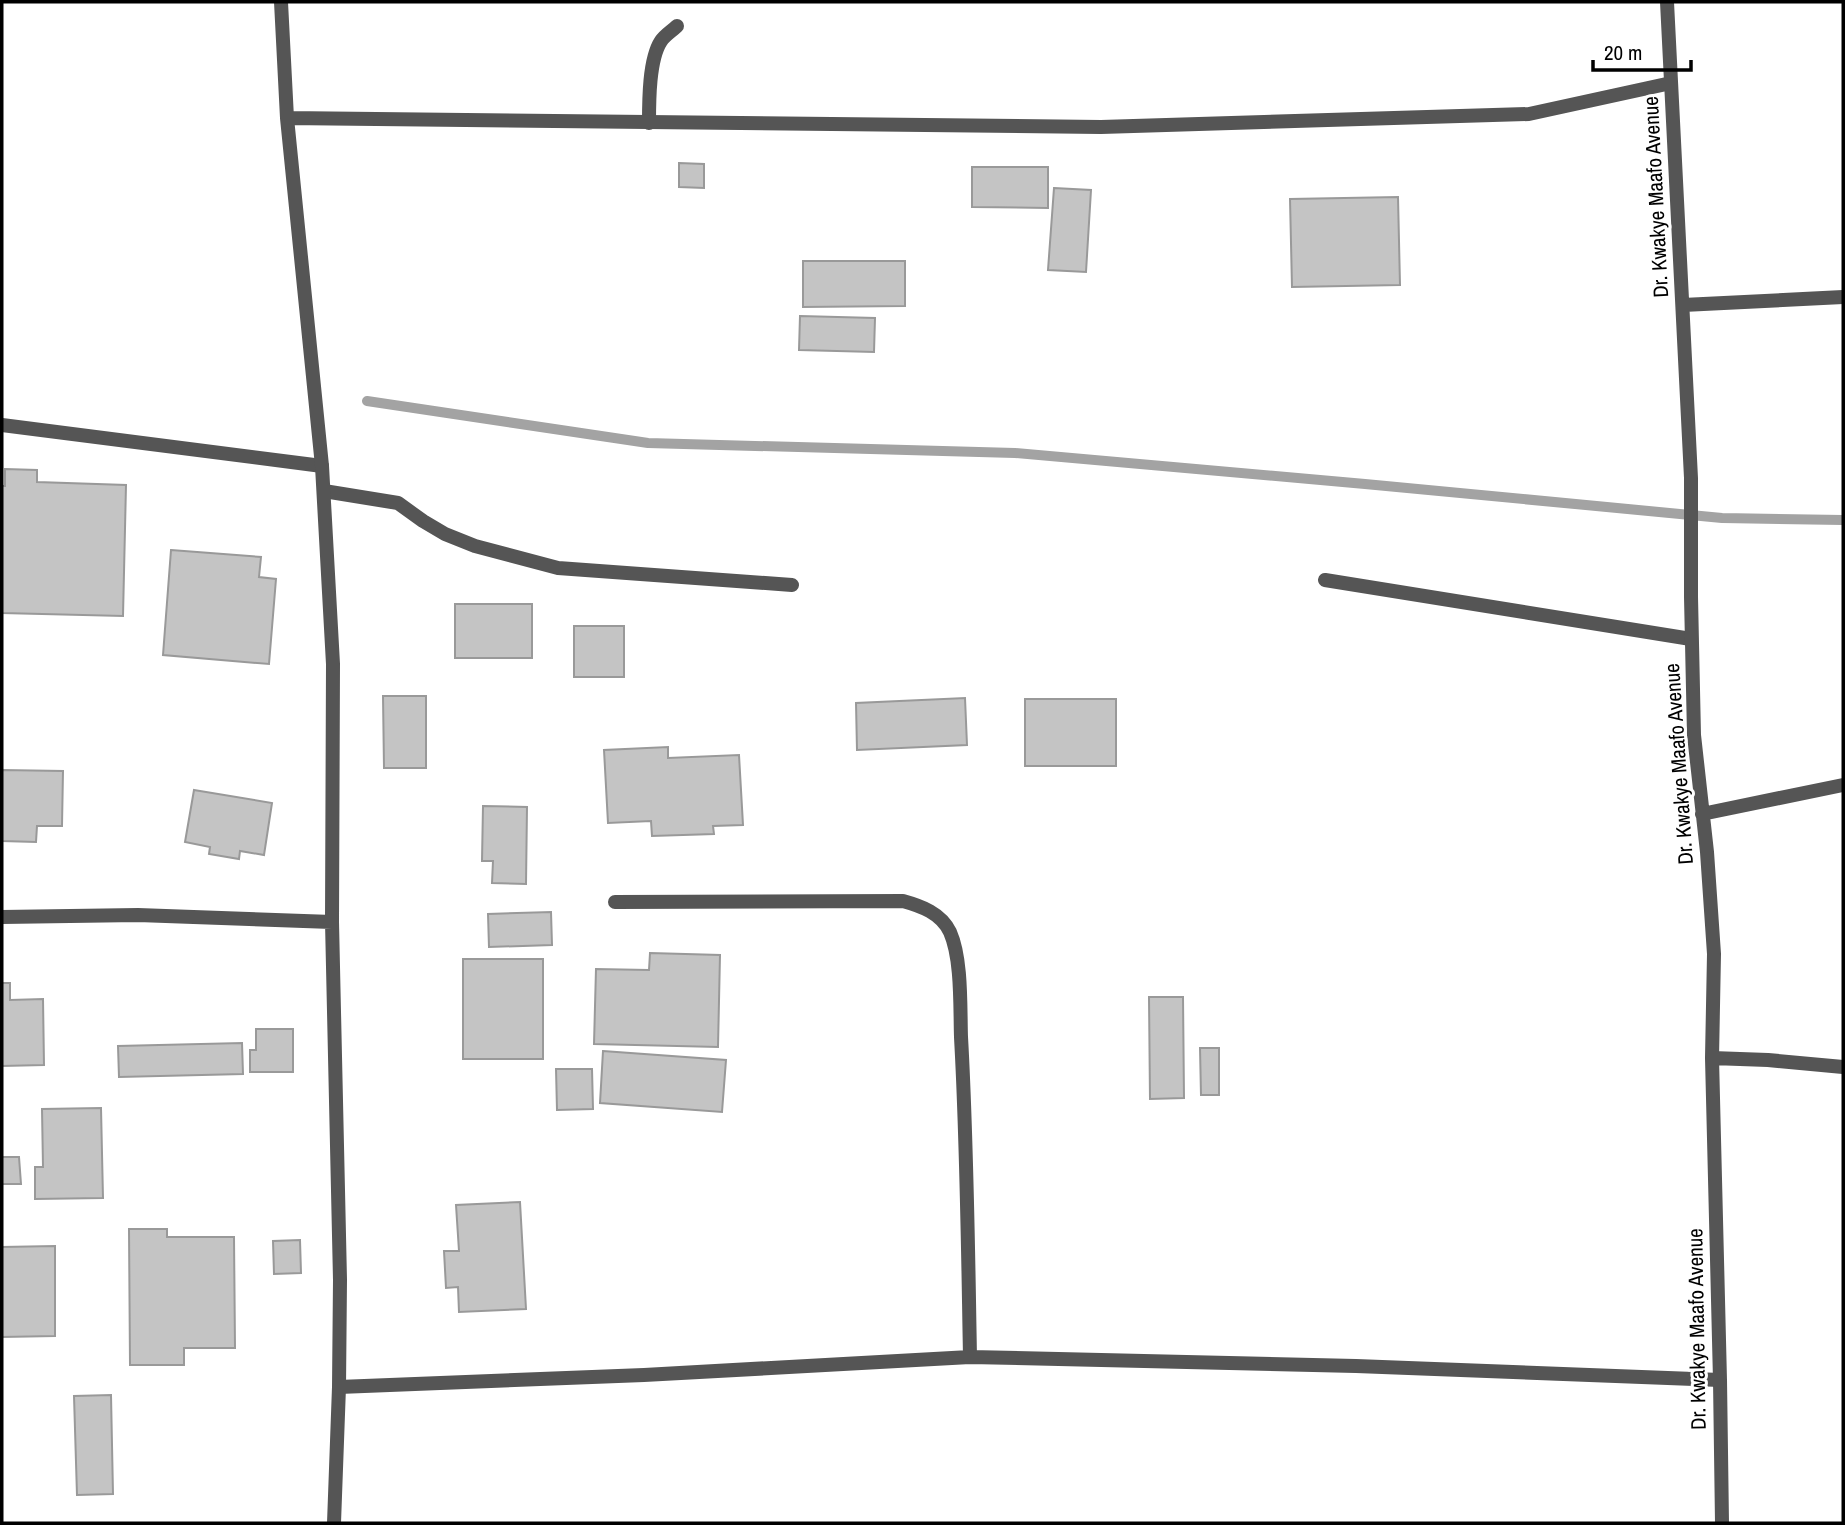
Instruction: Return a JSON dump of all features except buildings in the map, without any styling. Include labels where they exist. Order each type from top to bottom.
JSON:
[{"type":"street","points":[[281,2],[287,118],[324,491],[333,664],[332,922],[340,1267],[334,1523]]},
{"type":"street","name":"Dr. Kwakye Maafo Avenue","points":[[1667,2],[1691,478],[1694,735],[1711,894],[1714,954],[1712,1058],[1722,1523]]},
{"type":"street","points":[[649,123],[655,56],[661,41],[677,26]]},
{"type":"street","points":[[287,118],[1101,127],[1529,114],[1671,83]]},
{"type":"street","points":[[1682,305],[1843,297]]},
{"type":"street","points":[[2,425],[322,466]]},
{"type":"street","points":[[324,491],[398,503],[444,534],[475,546],[558,568],[792,585]]},
{"type":"street","points":[[1325,580],[1691,639]]},
{"type":"street","points":[[1703,814],[1843,785]]},
{"type":"street","points":[[615,902],[902,901],[926,908],[949,930],[956,950],[966,1132],[970,1357]]},
{"type":"street","points":[[2,917],[138,915],[332,922]]},
{"type":"street","points":[[1712,1058],[1843,1067]]},
{"type":"street","points":[[339,1387],[644,1375],[970,1357],[1370,1366],[1720,1380]]},
{"type":"waterway","points":[[367,401],[648,443],[1015,453],[1722,518],[1843,520]]}]
